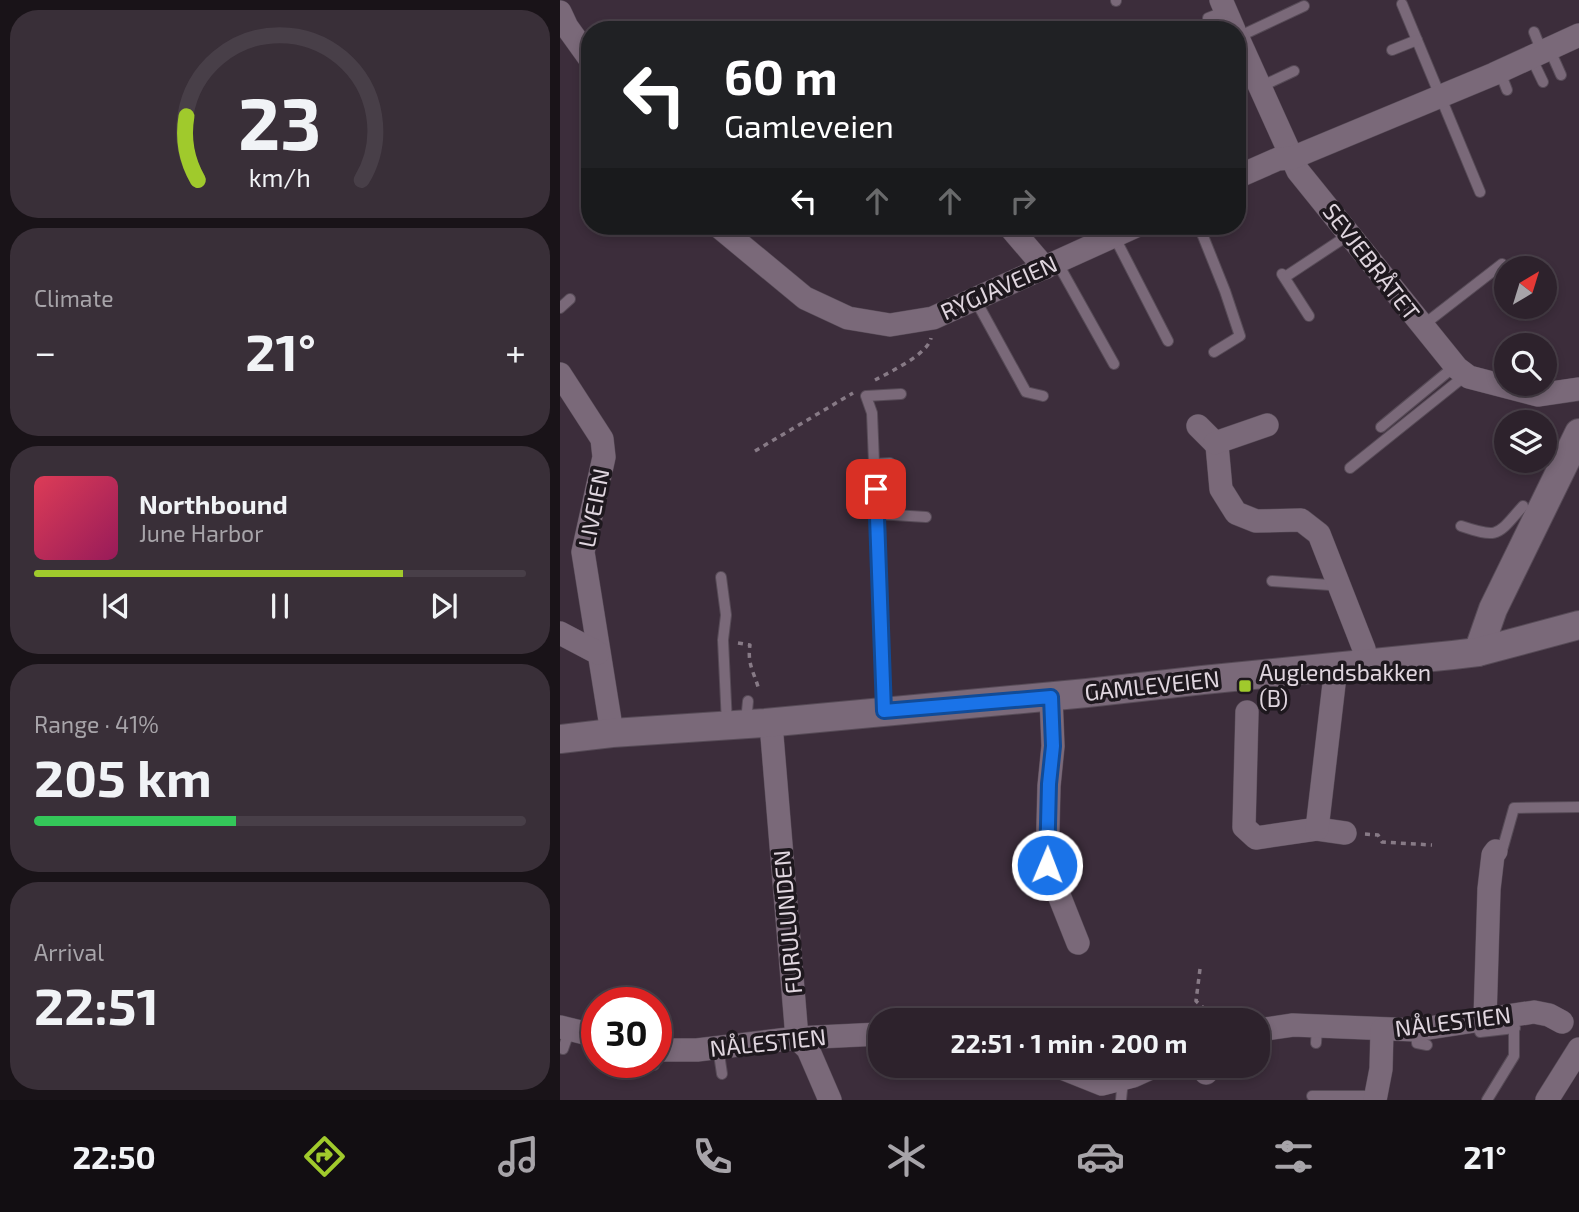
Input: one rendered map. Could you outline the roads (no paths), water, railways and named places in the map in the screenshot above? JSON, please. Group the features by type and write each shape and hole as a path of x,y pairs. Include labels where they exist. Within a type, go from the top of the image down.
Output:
{"street":[{"path":"560,12 581,46"},
{"path":"1246,173 1278,159 1292,158 1340,142 1360,125 1440,96 1504,81 1539,47 1579,35"},
{"name":"SEVJEBRÅTET","path":"1246,57 1298,171 1460,371"},
{"name":"RYGJAVEIEN","path":"729,235 805,298 848,318 890,325 933,318 1051,265 1113,245 1125,235"},
{"path":"1019,235 1051,265"},
{"path":"1460,371 1538,395 1579,389"},
{"name":"LIVEIEN","path":"560,374 602,439 604,457 583,552 612,733"},
{"path":"1215,443 1267,425"},
{"path":"1198,426 1215,443 1221,489 1236,513 1256,521 1301,520 1319,534 1364,649 1367,664"},
{"path":"1478,652 1493,610 1579,433"},
{"name":"GAMLEVEIEN","path":"560,739 740,717 884,711 1051,697 1478,652 1579,625"},
{"path":"560,633 598,653"},
{"path":"1317,829 1336,667"},
{"path":"1051,697 1053,746 1047,865 1079,943"},
{"name":"GAMLEVEIEN","path":"1247,712 1244,827 1256,838 1317,829 1345,833"},
{"name":"FURULUNDEN","path":"772,736 797,1038 808,1049 826,1099"},
{"path":"1483,1026 1489,889 1496,850"},
{"name":"NÅLESTIEN","path":"1270,1028 1293,1025 1317,1035 1382,1030 1421,1037 1514,1021 1534,1012 1549,1015 1562,1022"},
{"path":"563,1028 581,1032"},
{"path":"1376,1098 1381,1069 1382,1030"},
{"name":"NÅLESTIEN","path":"672,1054 797,1038 868,1035"},
{"path":"1547,1100 1579,1049"},
{"path":"1078,1078 1095,1088 1102,1084 1122,1089 1138,1078"}],"lane":[{"path":"1402,4 1480,192"},
{"path":"1246,33 1304,6"},
{"path":"1392,50 1417,40"},
{"path":"1539,47 1561,75"},
{"path":"1539,47 1543,82"},
{"path":"1260,87 1294,71"},
{"path":"1309,316 1282,275 1350,234"},
{"path":"1203,235 1240,336 1214,352"},
{"path":"1113,245 1168,341"},
{"path":"1051,265 1114,364"},
{"path":"1422,326 1494,270"},
{"path":"560,308 570,299"},
{"path":"975,299 1026,392 1043,396"},
{"path":"1381,427 1460,371"},
{"path":"1350,468 1460,371"},
{"path":"884,711 872,413 866,396 901,394"},
{"path":"874,464 890,463"},
{"path":"1461,526 1488,535 1501,530 1523,506"},
{"path":"877,514 926,517"},
{"path":"721,577 726,615 723,640 740,717"},
{"path":"1272,581 1330,585 1341,591"},
{"path":"1496,850 1503,847 1514,808 1579,807"},
{"path":"1487,1100 1514,1056 1514,1021"},
{"path":"718,1047 722,1074"},
{"path":"1312,1096 1376,1098"}],"place":[{"name":"Auglendsbakken (B)","path":"1245,686"}]}
